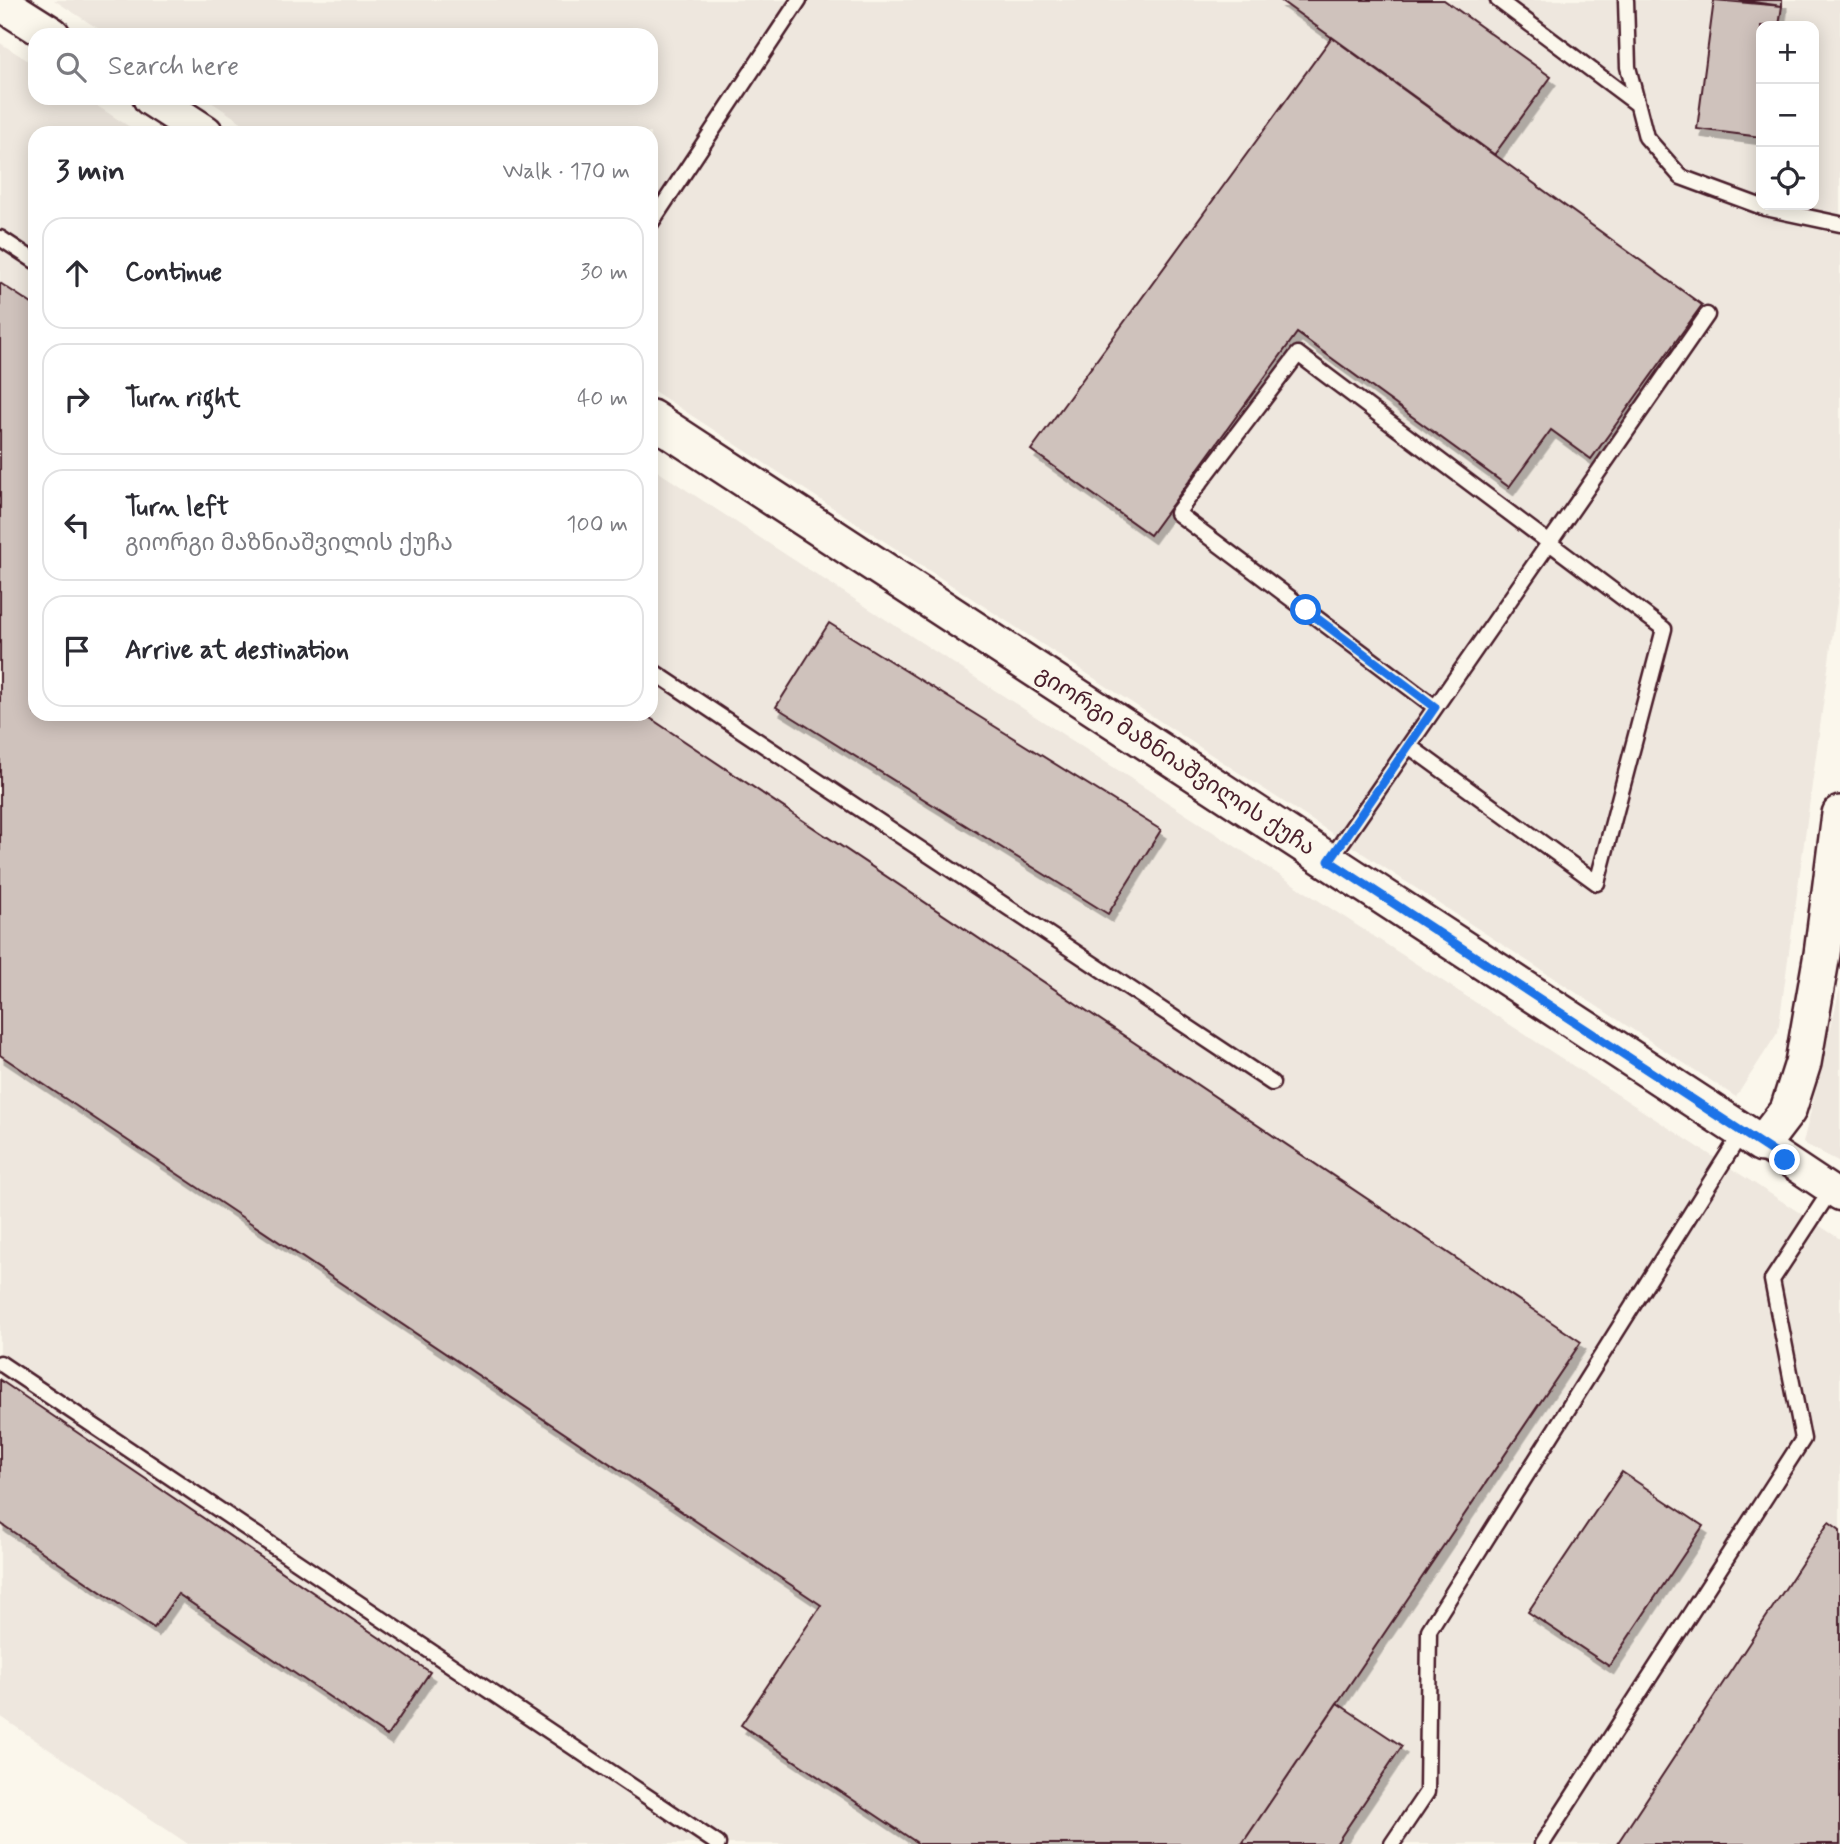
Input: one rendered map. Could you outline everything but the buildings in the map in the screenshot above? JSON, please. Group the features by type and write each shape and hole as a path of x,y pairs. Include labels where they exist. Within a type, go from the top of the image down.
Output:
{"street":[{"path":"0,2 41,28"},
{"path":"162,105 194,126"},
{"name":"გიორგი მაზნიაშვილის ქუჩა","path":"658,423 1835,1193"},
{"path":"1752,1138 1788,1110 1803,1063 1831,955 1840,814"}],"lane":[{"path":"658,212 799,0"},
{"path":"1498,0 1637,103"},
{"path":"1626,0 1628,67 1646,137 1681,177 1765,208 1840,224"},
{"path":"0,238 28,256"},
{"path":"1329,861 1707,315"},
{"path":"1409,746 1597,883 1664,629 1298,354 1177,513 1435,707"},
{"path":"658,675 1272,1083"},
{"path":"1392,1844 1427,1792 1429,1630 1752,1138"},
{"path":"1542,1844 1803,1439 1772,1280 1835,1193"},
{"path":"0,1363 718,1844"}],"shaded area":[{"path":"54,0 1840,0 1840,581 1778,1032 1736,1097 658,394 658,126 247,126 216,105 658,105 658,28 97,28"},
{"path":"0,43 28,61 28,105 96,105 128,126 28,126 28,721 658,721 658,472 1840,1239 1840,1844 188,1844 0,1716"},
{"path":"1840,989 1840,1162 1803,1143"}],"route":[{"path":"1306,610 1435,707 1329,861 1785,1160"}]}
